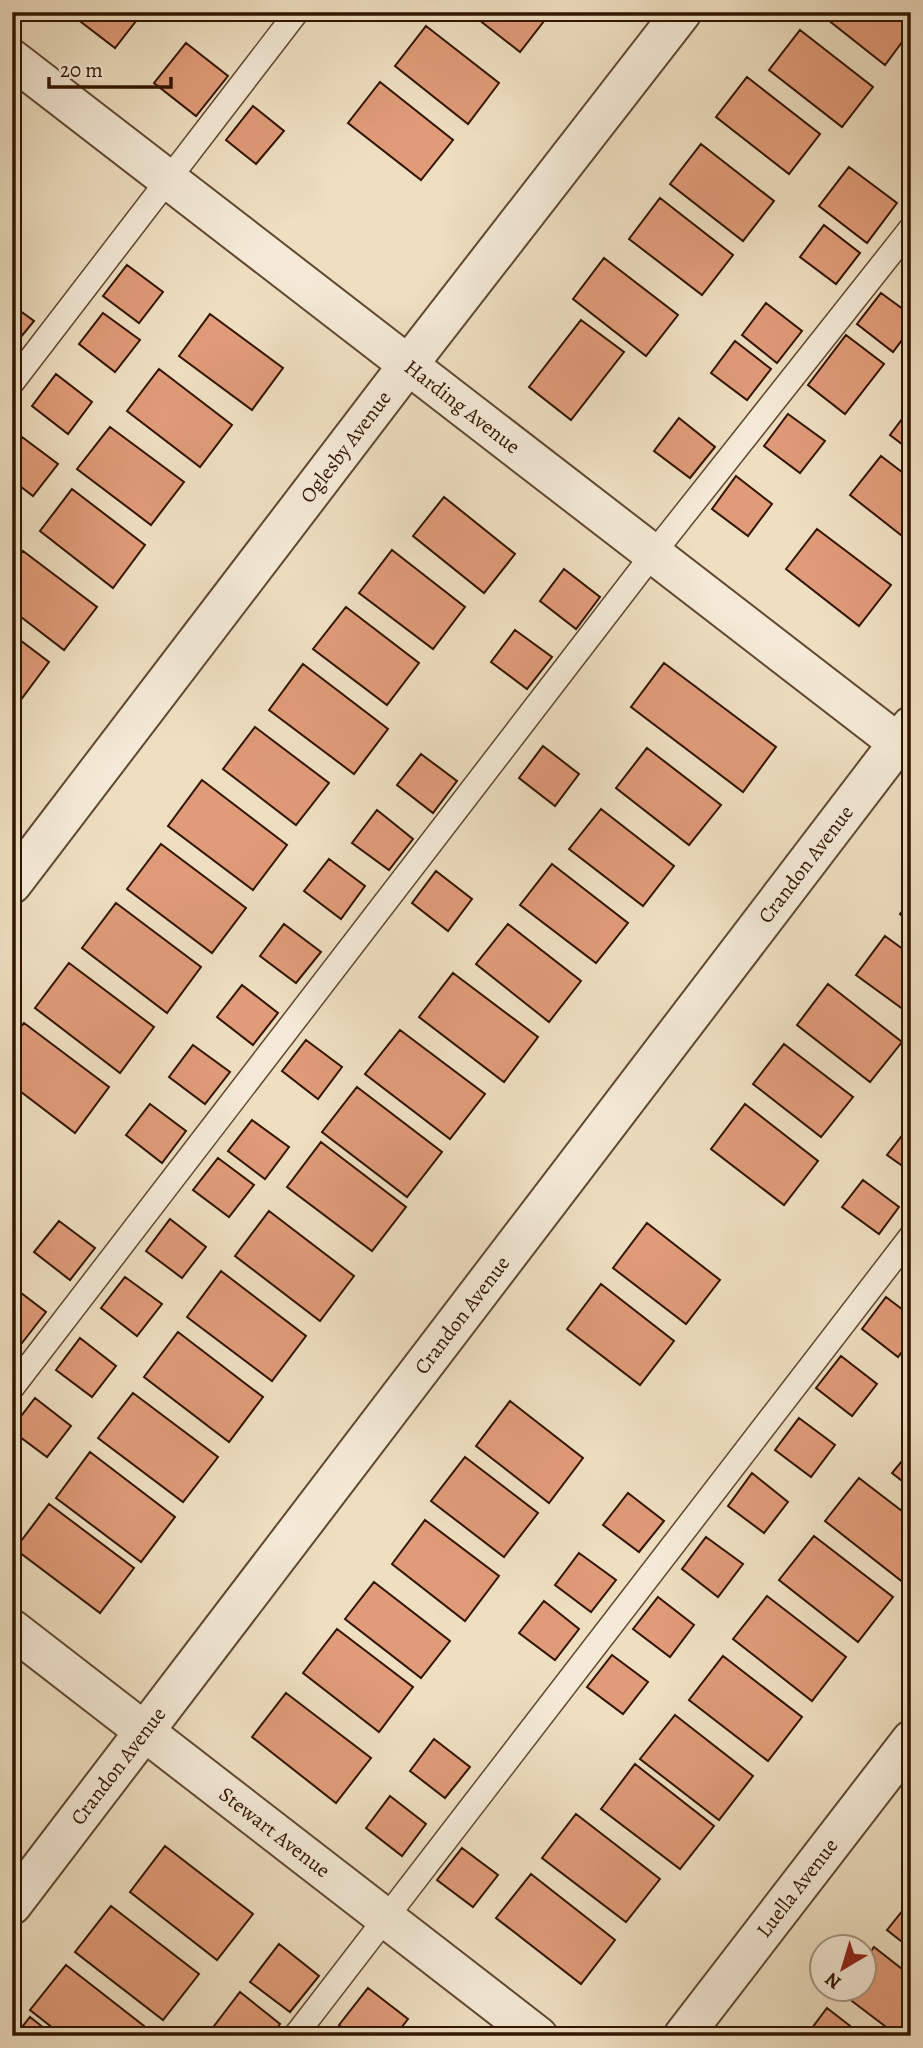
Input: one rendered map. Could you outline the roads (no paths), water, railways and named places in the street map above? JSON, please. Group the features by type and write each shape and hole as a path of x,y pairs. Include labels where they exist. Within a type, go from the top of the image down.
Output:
{"street":[{"name":"Oglesby Avenue","path":"12,884 408,365 682,12"},
{"name":"Harding Avenue","path":"12,59 653,554 906,741"},
{"name":"Crandon Avenue","path":"12,1905 906,741"},
{"name":"Stewart Avenue","path":"12,1629 538,2036"},
{"name":"Luella Avenue","path":"683,2036 911,1740"}],"lane":[{"path":"12,383 298,12"},
{"path":"12,1388 653,554 911,228"},
{"path":"295,2036 911,1236"}]}
